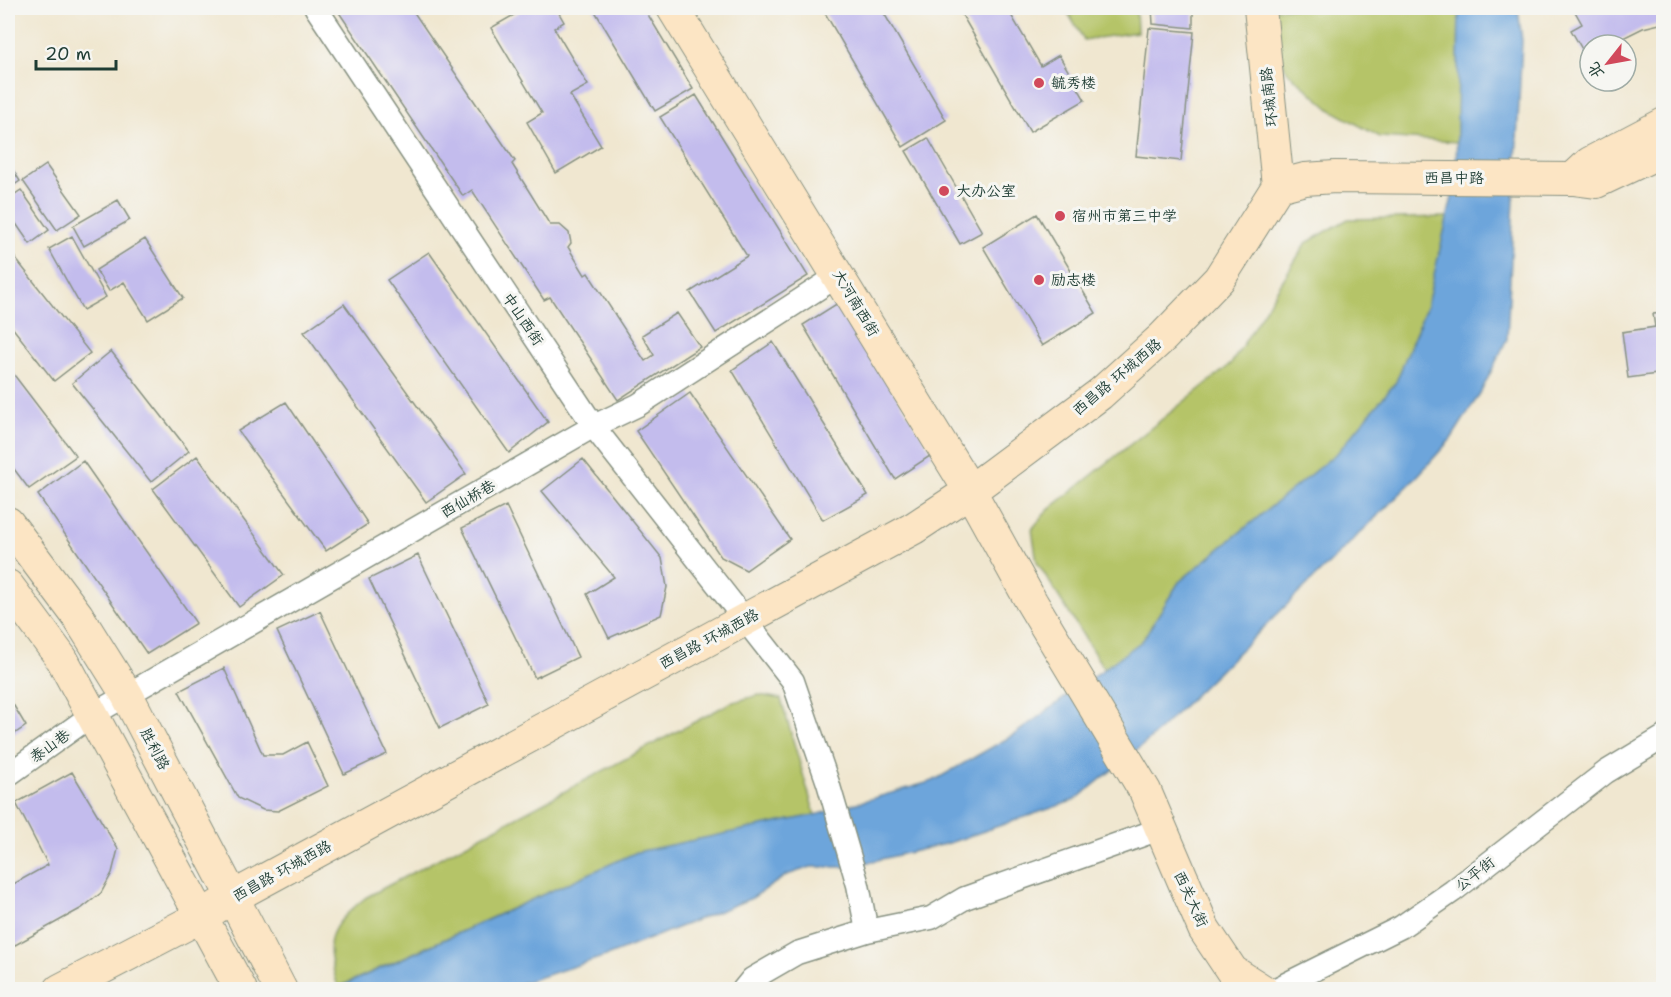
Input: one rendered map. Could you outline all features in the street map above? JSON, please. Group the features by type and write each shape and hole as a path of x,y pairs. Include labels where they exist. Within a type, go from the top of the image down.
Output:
{"main road":[{"name":"大河南西街","path":"673,8 970,491 1032,603 1145,791"},
{"name":"环城南路","path":"1260,8 1278,186"},
{"path":"1573,179 1590,163 1664,124"},
{"name":"西昌中路","path":"1278,186 1305,179 1335,177 1573,179 1596,182 1664,150"},
{"name":"西昌路 环城西路","path":"60,990 202,916 233,897 914,528 970,491 1100,394 1163,338 1219,279 1278,186"},
{"name":"胜利路","path":"8,523 77,615 127,695 275,978"},
{"path":"8,586 62,659 239,986"},
{"name":"西关大街","path":"1145,791 1204,928 1232,971 1262,990"}],"street":[{"name":"中山西街","path":"316,8 594,426 793,681 828,783 858,885 867,932"},
{"name":"西仙桥巷","path":"92,715 594,426 638,405 839,275"},
{"name":"泰山巷","path":"8,775 92,715"},
{"name":"公平街","path":"1274,990 1401,927 1453,891 1606,772 1664,737"},
{"path":"743,990 752,979 797,953 867,932 931,918 965,898 1160,829"}],"green space":[{"path":"1065,8 1136,8 1137,32 1084,40"},
{"path":"1272,8 1459,8 1457,142 1380,137 1331,110 1287,71 1275,46"},
{"path":"1448,217 1427,305 1396,382 1338,452 1179,582 1142,641 1104,669 1037,562 1032,529 1047,511 1231,364 1306,243 1348,219"},
{"path":"759,695 781,699 815,815 637,852 338,987 331,957 332,936 342,919 365,898 730,703"}],"water":[{"path":"1459,8 1518,8 1522,41 1507,339 1481,392 1451,439 1412,482 1149,740 1075,800 949,843 848,867 811,867 787,875 752,898 609,955 503,989 333,990 637,852 815,815 933,781 1015,734 1142,641 1179,582 1338,452 1396,382 1427,305 1456,180"}],"building":[{"path":"336,8 411,8 515,161 512,164 550,225 560,225 569,233 571,243 568,247 585,275 588,273 645,361 654,355 642,335 677,313 700,347 618,400 550,297 544,300 472,190 463,196"},
{"path":"526,8 556,8 564,22 554,28 588,85 570,95 601,146 556,173 527,122 542,113 491,28"},
{"path":"593,8 644,8 693,89 655,111"},
{"path":"822,8 881,8 946,120 903,147"},
{"name":"毓秀楼","path":"958,8 1007,8 1041,66 1059,55 1085,100 1030,132"},
{"path":"1152,8 1193,8 1193,28 1153,24"},
{"path":"1573,8 1664,8 1664,23 1633,33 1578,33 1578,42 1571,30 1582,24"},
{"path":"1149,28 1194,32 1181,161 1136,156"},
{"path":"696,95 808,276 716,333 690,292 747,256 660,117"},
{"path":"8,115 15,128 8,132"},
{"name":"大办公室","path":"928,138 982,232 960,244 906,151"},
{"path":"8,162 20,181 8,189"},
{"path":"46,165 81,214 57,230 23,181"},
{"path":"21,190 49,230 30,244 8,212 8,199"},
{"path":"118,200 130,220 84,246 73,226"},
{"name":"励志楼","path":"1037,214 1096,313 1042,346 983,247"},
{"path":"72,236 106,297 83,310 49,249"},
{"path":"145,239 183,298 148,320 124,282 109,291 96,270"},
{"path":"8,249 90,353 54,381 8,322"},
{"path":"429,252 548,422 509,453 387,280"},
{"path":"838,303 933,454 895,479 803,325"},
{"path":"344,304 466,474 426,502 304,332"},
{"path":"1664,313 1664,373 1628,378 1622,332 1655,327 1653,314"},
{"path":"773,342 868,495 823,520 732,370"},
{"path":"111,351 189,451 151,482 72,383"},
{"path":"8,367 76,456 29,489 8,461"},
{"path":"690,393 790,539 746,570 721,557 636,431"},
{"path":"286,402 368,524 326,551 238,431"},
{"path":"197,456 284,575 239,607 153,489"},
{"path":"583,459 662,558 667,587 661,615 609,638 587,594 614,577 542,491"},
{"path":"83,461 196,623 147,654 38,495"},
{"path":"506,506 578,657 535,678 462,528"},
{"path":"418,555 489,704 440,728 369,579"},
{"path":"320,611 387,754 344,774 277,631"},
{"path":"224,668 263,755 283,755 307,742 328,786 278,811 263,810 238,798 179,691"},
{"path":"8,696 26,726 8,738"},
{"path":"72,772 118,849 112,873 101,893 82,908 8,949 8,887 48,865 16,803"}],"place":[{"name":"毓秀楼","path":"1039,83"},
{"name":"大办公室","path":"944,191"},
{"name":"宿州市第三中学","path":"1060,216"},
{"name":"励志楼","path":"1039,280"}]}
